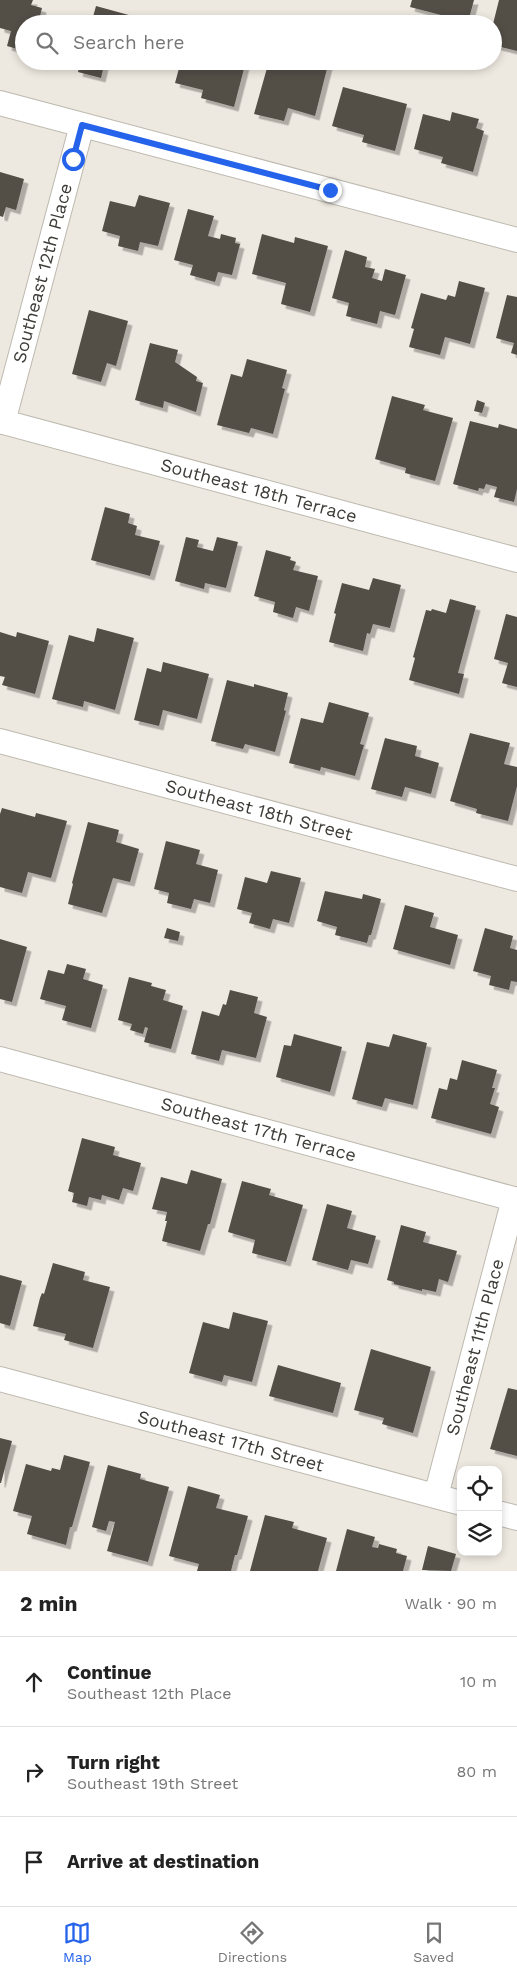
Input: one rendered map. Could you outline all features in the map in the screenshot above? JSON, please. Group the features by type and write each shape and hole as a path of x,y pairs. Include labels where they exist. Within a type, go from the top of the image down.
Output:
{"street":[{"path":"0,103 517,240"},
{"name":"Southeast 12th Place","path":"1,422 82,125"},
{"name":"Southeast 18th Terrace","path":"1,422 517,560"},
{"name":"Southeast 18th Street","path":"0,742 517,879"},
{"name":"Southeast 17th Terrace","path":"0,1058 516,1200"},
{"name":"Southeast 11th Place","path":"436,1496 516,1200"},
{"name":"Southeast 17th Street","path":"0,1380 457,1502"},
{"path":"502,1514 517,1518"}],"pier":[{"path":"0,1561 24,1565 29,1571 13,1571 3,1567 3,1571 0,1571"}],"building":[{"path":"0,0 33,0 31,5 42,8 40,15 15,15 15,48 7,46 11,31 0,28"},
{"path":"412,0 474,0 470,15 441,15 410,7"},
{"path":"499,0 517,0 517,51 502,47 502,15 495,15"},
{"path":"96,6 129,15 94,15"},
{"path":"79,70 103,70 101,78 78,72"},
{"path":"179,70 244,70 234,107 201,98 203,90 175,83"},
{"path":"266,70 327,70 315,116 288,108 284,121 254,114"},
{"path":"343,87 407,104 395,151 362,142 364,135 332,126"},
{"path":"452,112 479,119 476,128 484,131 473,172 441,163 443,157 414,149 423,114 450,121"},
{"path":"0,172 24,179 16,210 6,207 3,217 0,216"},
{"path":"139,195 170,203 158,246 140,242 138,251 118,246 120,236 102,231 110,201 135,207"},
{"path":"188,209 214,216 208,236 220,239 221,234 236,238 235,243 240,244 232,275 218,272 215,282 190,275 193,265 174,260"},
{"path":"262,234 294,243 295,237 328,246 310,312 281,304 286,283 252,274"},
{"path":"345,250 367,257 365,267 375,269 372,278 382,281 385,269 406,275 395,315 380,311 377,324 346,316 349,303 332,298"},
{"path":"459,281 485,288 470,344 445,337 440,355 409,347 414,329 411,328 421,293 446,300 448,295 455,297"},
{"path":"507,295 517,297 517,355 511,353 514,343 496,338"},
{"path":"89,310 128,321 116,366 107,363 101,382 72,374"},
{"path":"150,343 178,350 175,362 197,377 196,381 203,383 196,412 164,401 163,408 135,400"},
{"path":"247,359 287,370 282,388 285,389 273,434 251,428 249,433 217,425 231,374 242,377"},
{"path":"392,396 425,405 423,410 453,418 435,481 405,473 406,468 375,459"},
{"path":"477,400 485,403 482,413 474,411"},
{"path":"470,421 498,428 499,424 517,429 517,489 514,502 494,497 497,487 486,484 484,489 479,488 478,491 453,484"},
{"path":"105,507 130,514 128,523 137,526 135,535 160,541 150,576 91,560"},
{"path":"186,537 199,540 197,547 213,551 217,537 238,542 226,588 205,583 204,589 175,581"},
{"path":"266,550 291,557 290,560 296,562 293,570 318,576 309,611 296,607 293,618 273,612 275,602 254,596"},
{"path":"373,578 401,585 390,628 373,624 370,634 367,633 363,651 329,642 342,583 369,590"},
{"path":"450,599 476,606 458,673 464,674 459,694 409,680 415,658 413,657 426,610 431,611 432,609 446,613"},
{"path":"506,614 517,617 517,687 502,683 508,663 494,659"},
{"path":"97,628 134,638 115,710 84,701 83,707 52,699 69,635 94,642"},
{"path":"0,632 16,637 17,632 49,641 35,694 2,685 5,677 0,676"},
{"path":"163,662 209,674 197,719 163,710 159,726 134,720 147,668 161,672"},
{"path":"227,680 254,687 254,684 288,693 284,710 286,711 275,752 245,744 243,749 211,741"},
{"path":"329,702 369,713 360,744 364,745 355,776 321,767 320,771 289,763 301,718 323,723"},
{"path":"470,733 510,743 504,764 517,767 517,786 508,821 476,813 477,809 450,801"},
{"path":"385,738 417,746 415,756 439,763 431,794 405,787 402,797 371,789"},
{"path":"2,808 35,817 36,813 67,821 51,878 28,872 22,893 0,887 0,814"},
{"path":"88,822 119,830 116,842 139,849 130,882 113,878 102,913 68,904"},
{"path":"166,841 200,850 196,864 218,870 210,903 194,899 191,909 167,903 169,893 154,889"},
{"path":"271,871 301,878 289,923 273,919 270,929 249,923 252,913 237,909 245,877 267,883"},
{"path":"325,891 362,899 363,894 381,899 367,943 335,935 337,927 317,921"},
{"path":"405,905 434,913 430,927 458,935 450,965 393,949"},
{"path":"167,928 180,932 178,941 164,938"},
{"path":"485,928 513,936 510,948 517,950 517,982 511,981 509,990 489,985 491,976 473,971"},
{"path":"0,939 27,947 12,1002 0,999"},
{"path":"67,964 86,969 83,979 103,985 91,1028 62,1020 66,1006 40,999 48,970 64,974"},
{"path":"129,977 152,983 151,986 166,990 163,1000 183,1006 171,1049 144,1042 148,1028 145,1027 143,1034 130,1030 132,1024 118,1020"},
{"path":"230,990 258,997 254,1013 267,1017 256,1058 222,1050 219,1061 191,1054 202,1011 219,1016 223,1004 226,1005"},
{"path":"294,1034 342,1047 330,1092 276,1077 284,1045 291,1046"},
{"path":"393,1034 427,1043 413,1105 385,1098 382,1107 352,1099 367,1042 389,1047"},
{"path":"462,1060 497,1070 492,1088 495,1088 490,1104 499,1107 491,1134 431,1118 439,1088 447,1090 450,1078 457,1080"},
{"path":"82,1138 115,1147 113,1155 141,1163 133,1191 123,1188 119,1200 102,1195 101,1200 89,1197 87,1206 72,1202 74,1193 68,1191"},
{"path":"191,1170 222,1179 210,1224 208,1224 200,1251 162,1241 167,1221 165,1221 167,1212 152,1209 161,1177 187,1184"},
{"path":"242,1181 271,1189 269,1195 303,1205 286,1262 252,1253 255,1240 228,1232"},
{"path":"327,1204 352,1211 347,1228 376,1236 368,1264 351,1260 348,1270 312,1260"},
{"path":"401,1225 426,1232 423,1242 457,1251 448,1282 439,1279 436,1292 422,1289 422,1291 394,1284 394,1282 387,1280"},
{"path":"53,1263 85,1272 83,1280 110,1287 93,1348 64,1340 66,1334 33,1326 40,1298 42,1293 44,1294"},
{"path":"0,1275 22,1281 10,1326 0,1323"},
{"path":"233,1312 268,1321 252,1382 224,1375 222,1382 189,1373 203,1322 229,1329"},
{"path":"371,1349 431,1367 413,1433 382,1424 384,1418 354,1410"},
{"path":"278,1365 341,1383 333,1413 269,1396"},
{"path":"508,1388 517,1390 517,1456 490,1449"},
{"path":"0,1438 12,1441 1,1483 0,1483"},
{"path":"64,1455 90,1462 66,1545 27,1534 32,1516 13,1511 26,1464 51,1471 52,1468 60,1470"},
{"path":"108,1465 141,1474 140,1479 169,1487 148,1562 107,1551 115,1522 109,1521 106,1531 92,1527"},
{"path":"188,1486 220,1495 216,1508 248,1516 231,1571 197,1571 199,1564 169,1556"},
{"path":"265,1515 294,1522 292,1528 327,1538 318,1571 250,1571"},
{"path":"347,1529 375,1537 372,1547 378,1548 379,1544 397,1549 396,1553 407,1556 403,1571 336,1571"},
{"path":"428,1546 456,1554 451,1571 422,1570"}],"route":[{"path":"73,159 82,125 330,190"}]}
